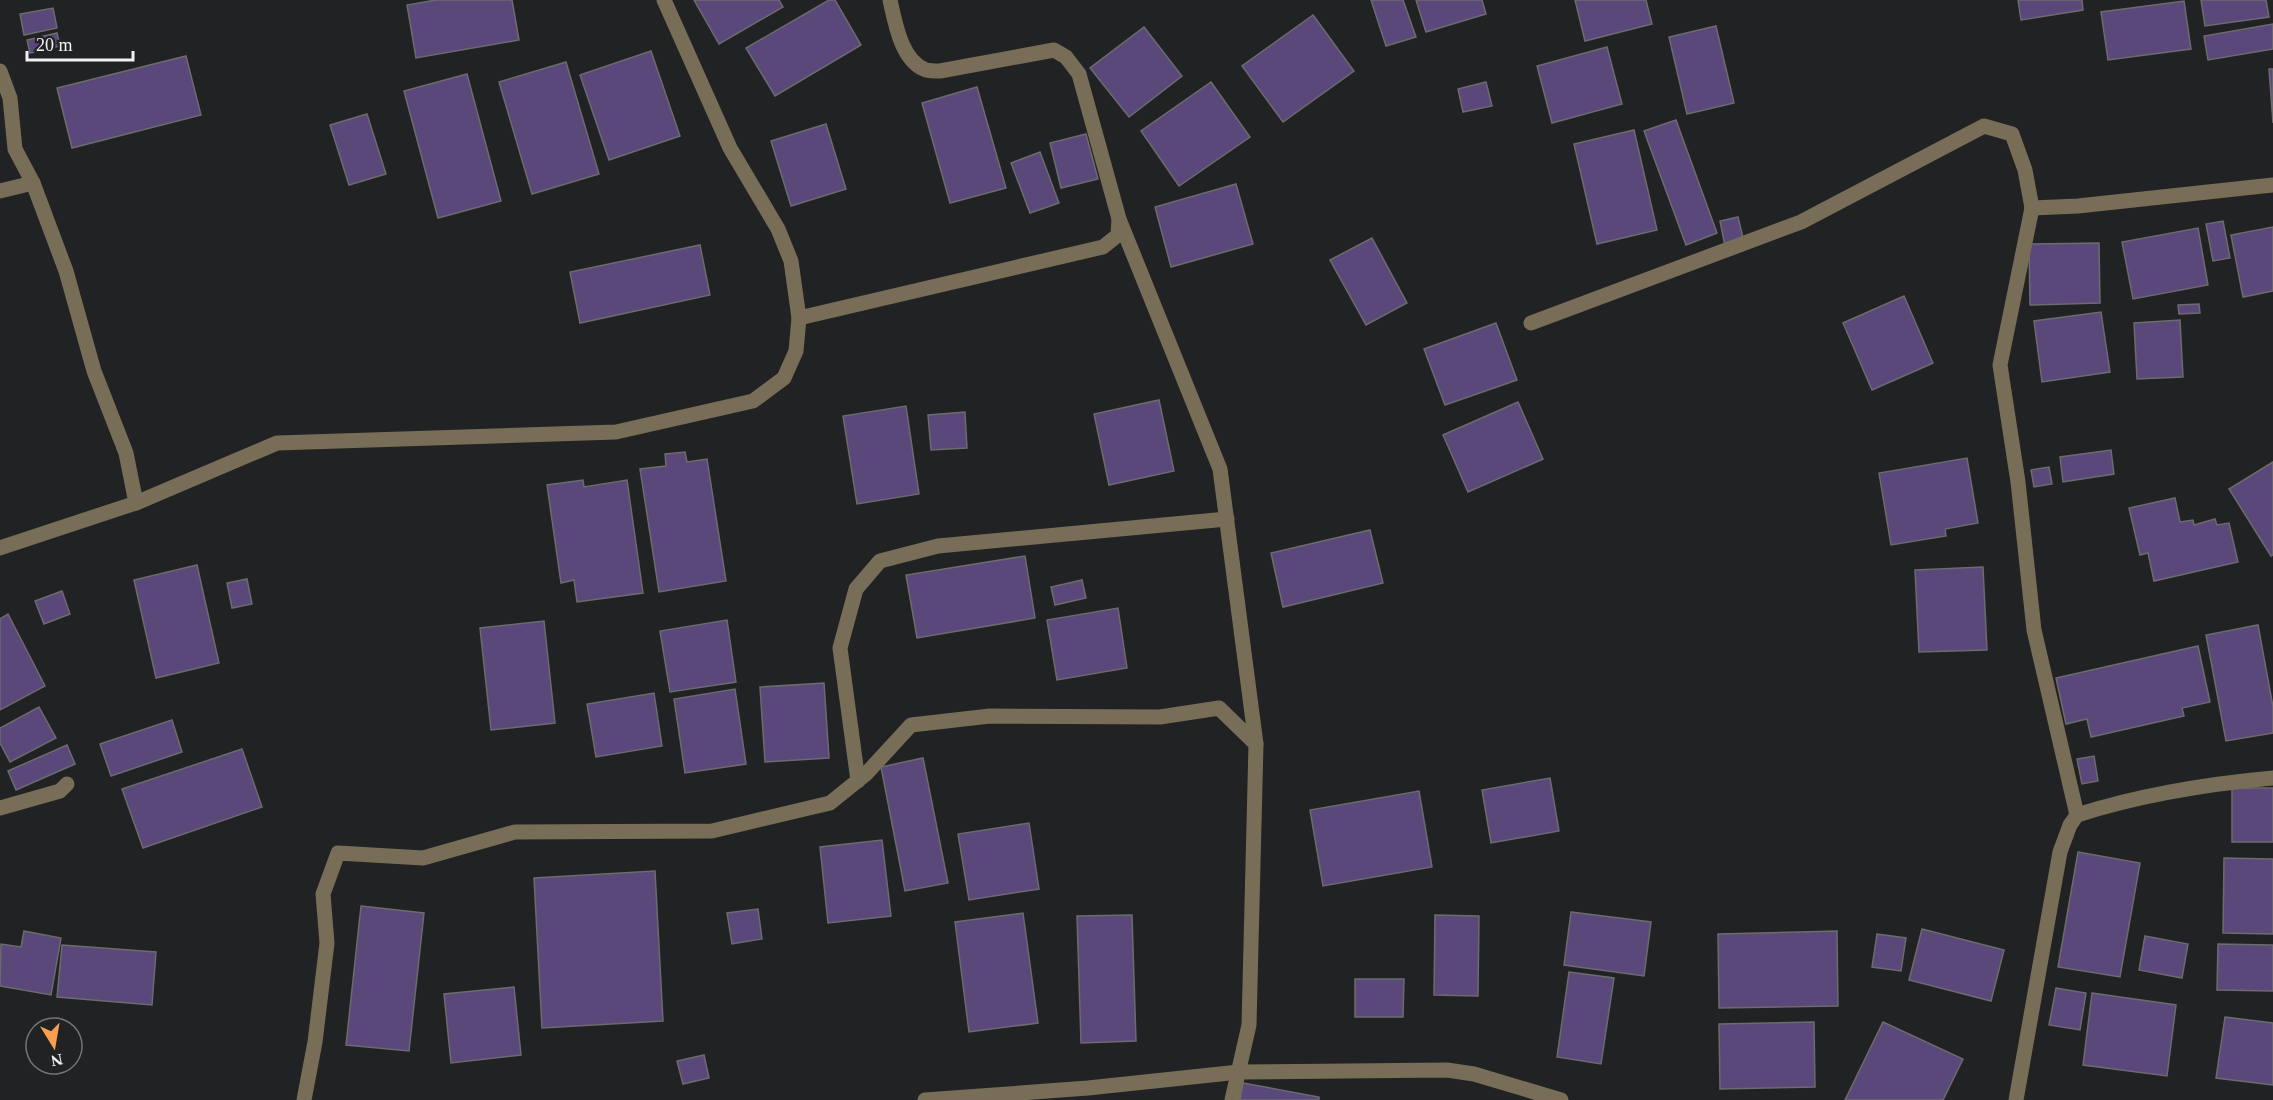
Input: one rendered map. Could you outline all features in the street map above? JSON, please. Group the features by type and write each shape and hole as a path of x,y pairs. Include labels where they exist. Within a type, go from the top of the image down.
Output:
{"street":[{"path":"0,548 136,503 277,443 616,432 753,401 784,378 796,351 799,318 791,261 778,230 730,148 664,0"},
{"path":"890,0 895,24 909,57 925,69 940,71 1054,50 1066,57 1079,74 1119,219 1220,469 1256,744 1250,1025 1232,1100"},
{"path":"0,70 10,98 15,149 33,183 66,271 94,371 126,453 136,503"},
{"path":"1531,323 1801,222 1984,126 2012,134 2025,170 2032,208 2000,365 2018,483 2034,630 2077,814"},
{"path":"0,190 33,183"},
{"path":"2032,208 2078,206 2273,185"},
{"path":"799,318 1103,247 1118,235 1119,219"},
{"path":"858,781 840,648 856,589 880,561 938,546 1227,519"},
{"path":"304,1100 315,1042 327,943 323,894 338,853 423,858 515,832 711,831 830,803 858,781 911,725 990,716 1160,717 1219,708 1256,744"},
{"path":"2016,1100 2060,852 2070,825 2077,814 2115,803 2236,782 2273,778"},
{"path":"0,808 60,791 67,784"},
{"path":"925,1100 1088,1088 1239,1072 1447,1070 1474,1074 1561,1100"}],"building":[{"path":"436,0 512,0 519,40 416,58 407,5"},
{"path":"694,0 779,0 783,7 719,44"},
{"path":"829,0 835,0 861,45 775,96 746,48"},
{"path":"1371,0 1403,0 1416,37 1386,46"},
{"path":"1416,0 1482,0 1486,14 1426,32"},
{"path":"1575,0 1646,0 1652,24 1585,41"},
{"path":"2018,0 2082,0 2083,10 2021,20"},
{"path":"2201,0 2266,0 2269,17 2205,26"},
{"path":"2184,1 2191,49 2108,60 2101,12"},
{"path":"53,8 57,28 24,35 20,14"},
{"path":"1313,15 1354,71 1283,122 1242,66"},
{"path":"2273,24 2273,49 2208,60 2204,36"},
{"path":"1716,26 1734,103 1687,114 1669,37"},
{"path":"1144,27 1182,76 1129,117 1090,68"},
{"path":"57,33 60,46 30,53 27,40"},
{"path":"1607,47 1622,104 1552,123 1537,66"},
{"path":"651,51 680,136 609,160 580,75"},
{"path":"186,56 201,115 72,148 57,88"},
{"path":"566,62 599,174 532,194 499,82"},
{"path":"2269,69 2273,69 2273,123"},
{"path":"467,74 501,201 438,218 404,91"},
{"path":"1211,82 1250,137 1179,186 1141,131"},
{"path":"1486,82 1492,106 1463,112 1458,89"},
{"path":"977,87 1006,188 950,203 922,103"},
{"path":"367,114 386,174 349,185 330,125"},
{"path":"1676,120 1717,233 1686,245 1644,131"},
{"path":"826,124 846,189 791,206 771,141"},
{"path":"1634,130 1657,230 1597,244 1574,144"},
{"path":"1086,134 1098,179 1061,188 1050,143"},
{"path":"1040,152 1059,203 1030,213 1011,163"},
{"path":"1236,184 1253,244 1171,267 1155,207"},
{"path":"1738,217 1744,242 1725,246 1720,221"},
{"path":"2223,221 2230,258 2213,261 2206,224"},
{"path":"2273,227 2273,291 2243,297 2231,235"},
{"path":"2198,228 2208,285 2133,299 2122,242"},
{"path":"1372,238 1407,303 1366,325 1330,260"},
{"path":"2099,243 2100,303 2030,305 2029,244"},
{"path":"700,245 710,295 580,323 570,272"},
{"path":"1904,296 1933,363 1872,390 1843,323"},
{"path":"2199,304 2200,313 2179,314 2178,305"},
{"path":"2101,312 2110,372 2042,382 2034,321"},
{"path":"2180,320 2183,377 2137,379 2134,323"},
{"path":"1496,323 1517,380 1445,405 1424,349"},
{"path":"1159,400 1174,471 1109,485 1094,414"},
{"path":"1518,402 1543,459 1468,492 1443,435"},
{"path":"906,406 919,494 857,504 843,416"},
{"path":"965,412 967,448 931,450 928,415"},
{"path":"2111,450 2114,474 2063,482 2060,457"},
{"path":"685,452 687,462 707,459 726,581 659,592 640,469 666,466 665,454"},
{"path":"1967,458 1978,523 1945,529 1946,536 1891,545 1879,473"},
{"path":"2273,462 2273,555 2271,556 2229,489"},
{"path":"2049,467 2052,484 2034,487 2031,470"},
{"path":"583,480 584,487 627,480 643,593 577,602 574,580 561,583 547,485"},
{"path":"2175,498 2180,522 2193,520 2194,525 2215,519 2217,525 2229,523 2238,562 2154,581 2148,553 2140,555 2129,508"},
{"path":"1370,530 1383,583 1283,607 1271,553"},
{"path":"1025,556 1035,618 917,638 906,575"},
{"path":"197,565 219,663 156,678 134,580"},
{"path":"1983,567 1987,650 1919,652 1915,570"},
{"path":"247,579 252,604 232,608 227,583"},
{"path":"1082,580 1086,598 1055,605 1051,587"},
{"path":"62,591 70,614 44,624 35,601"},
{"path":"1118,608 1127,668 1057,680 1047,620"},
{"path":"8,614 45,686 0,710 0,619"},
{"path":"727,620 736,682 670,692 660,631"},
{"path":"544,621 555,723 491,730 480,628"},
{"path":"2258,625 2273,707 2273,733 2226,741 2206,635"},
{"path":"2198,646 2210,702 2182,708 2184,716 2091,737 2087,719 2066,724 2056,678"},
{"path":"824,683 829,758 765,762 760,687"},
{"path":"735,689 746,764 685,773 674,699"},
{"path":"654,693 662,746 596,757 587,704"},
{"path":"39,707 56,738 10,762 0,743 0,728"},
{"path":"172,720 182,752 111,776 100,744"},
{"path":"67,745 75,764 16,790 8,771"},
{"path":"242,749 262,807 143,848 122,789"},
{"path":"2094,756 2098,781 2082,784 2077,759"},
{"path":"923,758 948,883 905,891 881,767"},
{"path":"1550,778 1559,831 1491,843 1482,790"},
{"path":"2232,788 2273,788 2273,842 2232,842"},
{"path":"1419,791 1432,867 1323,886 1310,810"},
{"path":"1029,823 1039,889 969,900 958,834"},
{"path":"882,840 891,916 828,923 820,847"},
{"path":"2078,852 2140,863 2120,977 2058,967"},
{"path":"2224,858 2273,859 2273,934 2223,933"},
{"path":"655,871 663,1021 542,1028 534,878"},
{"path":"361,906 424,913 409,1051 346,1045"},
{"path":"758,909 762,939 732,944 727,913"},
{"path":"1571,912 1651,922 1644,976 1564,965"},
{"path":"1023,913 1038,1023 969,1032 955,922"},
{"path":"1132,915 1136,1041 1081,1043 1077,916"},
{"path":"1435,915 1479,916 1478,996 1434,995"},
{"path":"1922,929 2004,950 1991,1001 1909,980"},
{"path":"24,931 61,938 51,995 0,986 1,944 21,947"},
{"path":"1837,931 1838,1006 1719,1008 1718,934"},
{"path":"1877,934 1906,938 1901,971 1872,967"},
{"path":"2145,936 2188,944 2182,978 2139,970"},
{"path":"2218,944 2273,945 2273,991 2217,990"},
{"path":"62,945 156,952 152,1005 57,997"},
{"path":"1569,972 1614,978 1601,1064 1557,1057"},
{"path":"1355,979 1404,979 1403,1017 1355,1017"},
{"path":"514,987 521,1055 451,1063 444,994"},
{"path":"2056,988 2086,993 2080,1030 2049,1025"},
{"path":"2092,993 2176,1005 2167,1076 2083,1065"},
{"path":"2225,1017 2273,1023 2273,1085 2216,1078"},
{"path":"1814,1022 1815,1087 1720,1089 1719,1024"},
{"path":"1883,1022 1963,1059 1943,1100 1845,1100"},
{"path":"704,1055 709,1078 683,1084 677,1061"},
{"path":"1243,1083 1319,1097 1319,1100 1240,1100"}]}
